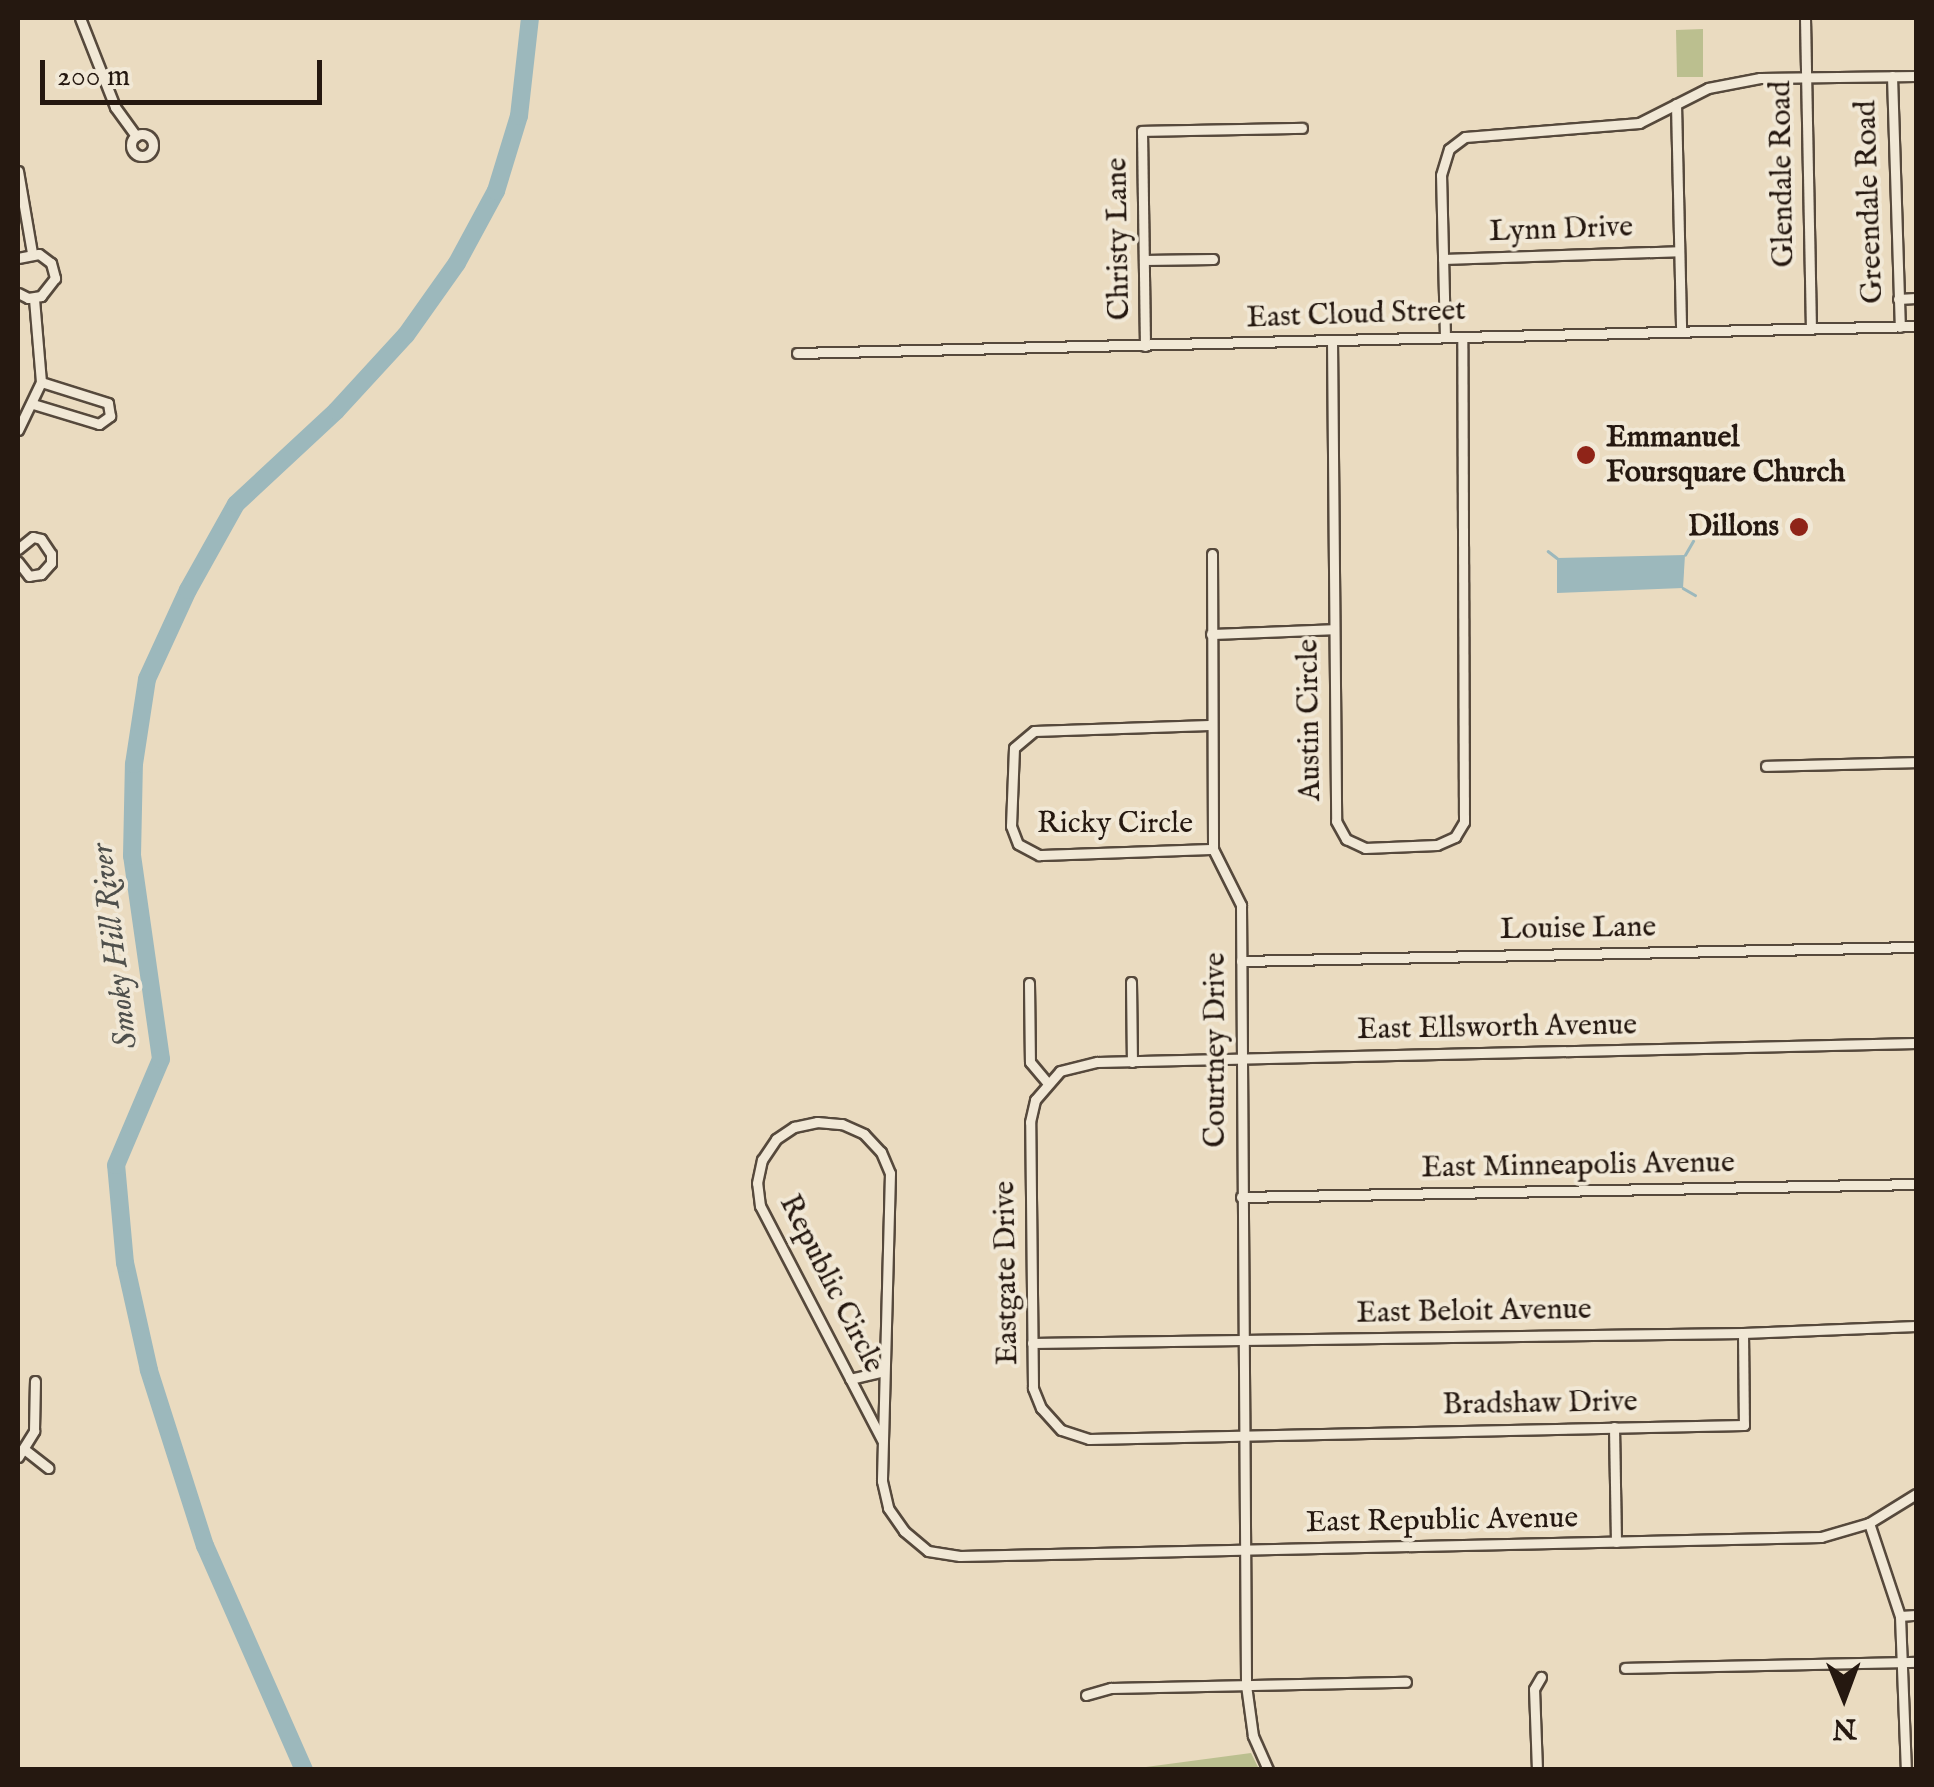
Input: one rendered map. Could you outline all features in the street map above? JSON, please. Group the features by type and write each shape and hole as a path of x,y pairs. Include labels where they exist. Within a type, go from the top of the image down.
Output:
{"street":[{"path":"80,18 115,107 136,136"},
{"name":"Glendale Road","path":"1805,18 1811,329"},
{"name":"Greendale Road","path":"1892,76 1900,326"},
{"path":"1444,337 1441,175 1444,158 1456,142 1478,132 1603,129 1639,123 1708,88 1760,78 1916,76"},
{"path":"1676,104 1682,331"},
{"name":"Christy Lane","path":"1145,346 1142,131 1302,128"},
{"path":"18,171 32,253"},
{"name":"Lynn Drive","path":"1444,259 1680,251"},
{"path":"18,258 32,253 52,263 55,278 48,292 34,298 18,292"},
{"path":"1144,260 1213,259"},
{"path":"18,430 41,382 34,298"},
{"path":"1898,298 1916,298"},
{"name":"East Cloud Street","path":"798,353 1916,326"},
{"name":"Austin Circle","path":"1332,340 1338,830 1354,846 1365,848 1448,842 1461,830 1462,337"},
{"path":"33,404 99,424 110,416 108,404 41,382"},
{"path":"18,562 30,576 41,574 51,563 51,554 40,539 19,542"},
{"name":"Courtney Drive","path":"1212,554 1210,725 1214,849 1240,905 1246,1685 1253,1736 1268,1770"},
{"path":"1211,634 1334,629"},
{"name":"Ricky Circle","path":"1210,725 1034,731 1014,748 1011,826 1018,844 1039,855 1214,849"},
{"path":"1766,766 1916,762"},
{"name":"Louise Lane","path":"1241,961 1916,946"},
{"path":"1131,982 1132,1062"},
{"path":"1029,983 1030,1062 1047,1082"},
{"name":"East Ellsworth Avenue","path":"1047,1082 1078,1064 1916,1043"},
{"name":"Eastgate Drive","path":"1047,1082 1035,1100 1030,1122 1033,1388 1041,1408 1061,1430 1089,1439 1244,1435"},
{"name":"Republic Circle","path":"882,1440 760,1206 757,1183 762,1160 776,1140 794,1127 817,1122 842,1124 864,1134 881,1152 890,1173 882,1440 888,1508 904,1531 928,1550 960,1556"},
{"name":"East Minneapolis Avenue","path":"1241,1198 1916,1184"},
{"name":"East Beloit Avenue","path":"1032,1343 1743,1334 1916,1326"},
{"name":"Bradshaw Drive","path":"1244,1435 1744,1425 1743,1334"},
{"path":"850,1379 884,1371"},
{"path":"35,1381 34,1431 21,1453 48,1468"},
{"path":"1614,1427 1616,1542"},
{"name":"East Republic Avenue","path":"960,1556 1820,1537 1868,1523 1916,1494"},
{"path":"1868,1523 1900,1616 1906,1770"},
{"path":"1900,1616 1916,1616"},
{"path":"1625,1668 1916,1662"},
{"path":"1538,1770 1534,1689 1541,1677"},
{"path":"1086,1696 1111,1688 1406,1682"}],"green space":[{"path":"1703,29 1703,77 1677,77 1676,30"},
{"path":"1251,1753 1259,1769 1131,1769"}],"water":[{"path":"1685,555 1683,588 1557,593 1557,558"}],"waterway":[{"name":"Smoky Hill River","path":"304,1770 205,1546 149,1370 125,1263 116,1165 161,1059 132,856 134,764 147,679 188,590 236,504 336,411 406,335 457,263 496,191 519,116 530,18"},
{"path":"1685,555 1693,541"},
{"path":"1548,551 1557,558"},
{"path":"1683,588 1695,595"}],"place":[{"name":"Emmanuel Foursquare Church","path":"1586,455"},
{"name":"Dillons","path":"1799,527"}]}
